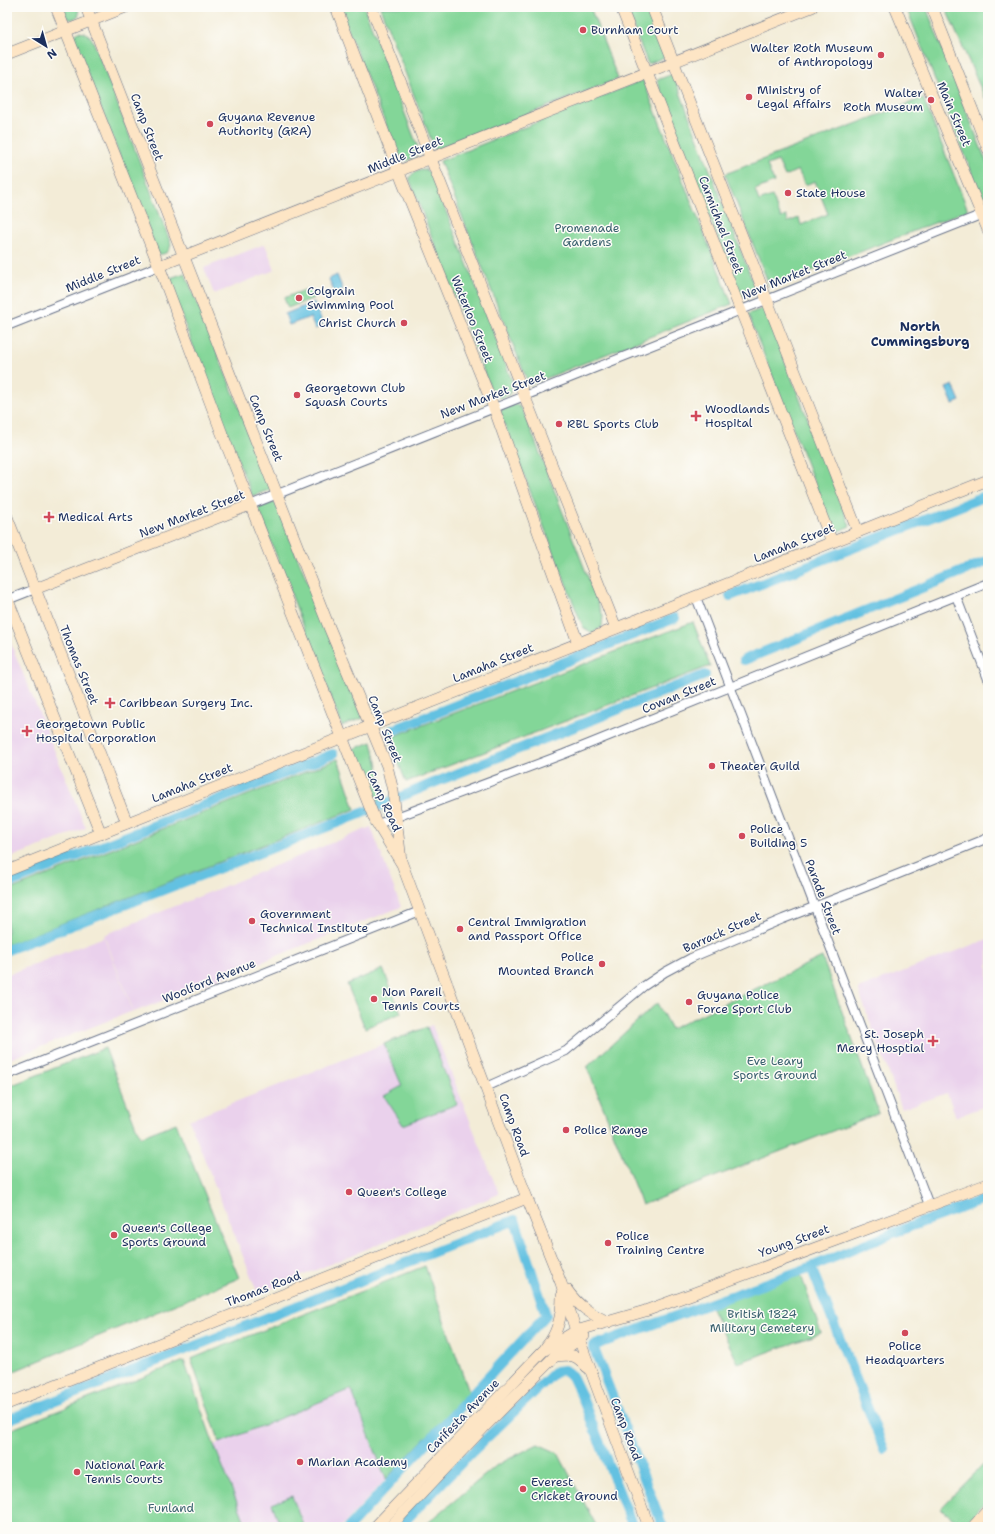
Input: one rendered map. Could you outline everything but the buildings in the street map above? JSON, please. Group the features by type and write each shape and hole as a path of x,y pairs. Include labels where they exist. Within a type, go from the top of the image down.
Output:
{"street":[{"path":"56,7 159,266 220,431 343,741"},
{"name":"Camp Street","path":"86,7 329,627 387,766 393,791 402,864"},
{"path":"7,54 126,7"},
{"name":"Waterloo Street","path":"336,7 399,171 494,408 578,643"},
{"name":"Waterloo Street","path":"371,7 616,628"},
{"name":"Carmichael Street","path":"621,7 832,542"},
{"name":"Carmichael Street","path":"652,7 858,532"},
{"name":"Middle Street","path":"7,326 812,7"},
{"name":"Main Street","path":"895,7 985,213 988,230"},
{"name":"Main Street","path":"932,7 988,149"},
{"name":"New Market Street","path":"7,600 250,506 985,213"},
{"name":"Lamaha Street","path":"7,871 343,741 374,733 578,643 988,480"},
{"name":"Thomas Street","path":"7,517 128,823"},
{"name":"Cowan Street","path":"376,822 396,813 564,754 988,583"},
{"path":"956,596 988,679"},
{"name":"Parade Street","path":"696,597 929,1205"},
{"path":"7,600 101,834"},
{"name":"Camp Road","path":"343,741 350,755 376,822 402,864 527,1198 562,1284 577,1335 649,1527"},
{"name":"Barrack Street","path":"486,1087 566,1051 644,986 665,972 691,958 814,906 988,838"},
{"name":"Woolford Avenue","path":"7,1075 420,911"},
{"name":"Young Street","path":"577,1335 608,1322 689,1296 988,1184"},
{"name":"Thomas Road","path":"7,1404 527,1198"},
{"path":"562,1284 573,1299 586,1311 608,1322"},
{"path":"543,1351 554,1338 558,1326 562,1306 562,1284"},
{"name":"Carifesta Avenue","path":"375,1527 543,1351 577,1335"},
{"name":"Carifesta Avenue","path":"390,1527 487,1424 577,1335"},
{"path":"555,1356 572,1355 581,1361 591,1372"},
{"path":"973,1527 988,1510"}],"shaded area":[{"path":"265,244 275,270 214,294 204,268"},
{"name":"Georgetown Public Hospital Corporation","path":"7,634 86,828 7,859"},
{"name":"Government Technical Institute","path":"371,827 401,907 134,1012 104,935"},
{"path":"104,937 133,1011 7,1060 7,975"},
{"name":"St. Joseph Mercy Hosptial","path":"988,939 988,1105 956,1117 947,1093 902,1109 858,989"},
{"path":"432,1025 499,1194 258,1294 189,1120"},
{"name":"Marian Academy","path":"351,1389 386,1479 341,1527 247,1527 214,1445"}],"green space":[{"path":"60,7 78,7 79,15 74,19 68,19"},
{"path":"339,7 364,7 417,145 416,156 407,161 399,157"},
{"path":"380,7 590,7 618,79 435,150"},
{"path":"625,7 648,7 667,56 648,64"},
{"path":"906,7 926,7 988,166 988,202 982,198"},
{"path":"945,7 988,7 988,97 985,98"},
{"path":"78,32 86,33 90,36 96,48 171,244 169,251 165,253 158,254 73,37"},
{"path":"673,74 757,293 741,299 657,80"},
{"name":"Promenade Gardens","path":"643,80 732,304 529,385 440,161"},
{"path":"923,98 968,210 770,287 725,174","holes":["778,161 785,176 798,170 805,185 815,181 828,214 801,225 799,218 788,222 786,216 781,218 772,196 759,201 755,190 774,182 767,165"]},
{"path":"425,169 431,174 512,381 511,393 502,398 494,394 489,385 409,178 414,173"},
{"path":"185,273 272,489 252,496 167,279"},
{"name":"Colgrain Swimming Pool","path":"310,288 314,298 288,308 284,298"},
{"path":"764,308 850,526 834,533 748,314"},
{"path":"516,404 522,409 532,433 603,616 602,627 593,633 584,628 580,620 500,413 502,409"},
{"path":"275,502 363,718 342,726 258,508"},
{"path":"693,622 710,666 406,782 389,738"},
{"path":"372,742 396,838 353,749"},
{"path":"338,759 355,809 7,945 7,891"},
{"name":"Eve Leary Sports Ground","path":"822,957 879,1113 642,1205 587,1067 657,1003 671,1029"},
{"name":"Non Pareil Tennis Courts","path":"383,969 401,1013 365,1028 347,984"},
{"path":"427,1027 457,1104 403,1125 384,1096 402,1086 384,1044"},
{"name":"Queen's College Sports Ground","path":"105,1048 140,1137 176,1123 239,1278 7,1374 7,1087"},
{"path":"425,1266 469,1392 386,1479 351,1389 220,1443 191,1359"},
{"name":"British 1824 Military Cemetery","path":"801,1275 821,1333 738,1363 711,1307"},
{"name":"Funland","path":"184,1361 214,1445 247,1527 7,1527 7,1431"},
{"name":"Everest Cricket Ground","path":"538,1444 558,1453 597,1527 423,1527 497,1465"},
{"path":"988,1460 988,1499 964,1525 940,1509"},
{"path":"292,1496 304,1527 281,1527 272,1504"}],"water":[{"path":"337,275 343,290 335,294 329,279"},
{"path":"314,302 323,325 315,329 310,317 289,325 285,314"},
{"path":"953,385 960,401 953,404 946,388"}],"waterway":[{"path":"730,596 988,495"},
{"path":"744,660 988,561"},
{"path":"391,731 675,618"},
{"path":"7,950 360,814 431,784 705,675"},
{"path":"7,884 333,754"},
{"path":"884,1449 811,1267 898,1231 988,1198"},
{"path":"7,1420 515,1220 546,1315 349,1527"},
{"path":"663,1527 593,1346 811,1267"},
{"path":"399,1527 468,1456 556,1371 564,1370 572,1376 581,1395 633,1527"}],"place":[{"name":"Burnham Court","path":"583,30"},
{"name":"Walter Roth Museum of Anthropology","path":"881,55"},
{"name":"Ministry of Legal Affairs","path":"749,97"},
{"name":"Walter Roth Museum","path":"931,100"},
{"name":"Guyana Revenue Authority (GRA)","path":"210,124"},
{"name":"State House","path":"788,193"},
{"name":"Colgrain Swimming Pool","path":"299,298"},
{"name":"Christ Church","path":"404,323"},
{"name":"Georgetown Club Squash Courts","path":"297,395"},
{"name":"Woodlands Hospital","path":"696,416"},
{"name":"RBL Sports Club","path":"559,424"},
{"name":"Medical Arts","path":"49,517"},
{"name":"Caribbean Surgery Inc.","path":"110,703"},
{"name":"Georgetown Public Hospital Corporation","path":"27,731"},
{"name":"Theater Guild","path":"712,766"},
{"name":"Police Building 5","path":"742,836"},
{"name":"Government Technical Institute","path":"252,921"},
{"name":"Central Immigration and Passport Office","path":"460,929"},
{"name":"Police Mounted Branch","path":"602,964"},
{"name":"Non Pareil Tennis Courts","path":"374,999"},
{"name":"Guyana Police Force Sport Club","path":"689,1002"},
{"name":"St. Joseph Mercy Hosptial","path":"933,1041"},
{"name":"Police Range","path":"566,1130"},
{"name":"Queen's College","path":"349,1192"},
{"name":"Queen's College Sports Ground","path":"114,1235"},
{"name":"Police Training Centre","path":"608,1243"},
{"name":"Police Headquarters","path":"905,1333"},
{"name":"Marian Academy","path":"300,1462"},
{"name":"National Park Tennis Courts","path":"77,1472"},
{"name":"Everest Cricket Ground","path":"523,1489"}],"district":[{"name":"North Cummingsburg","path":"920,334"}]}
